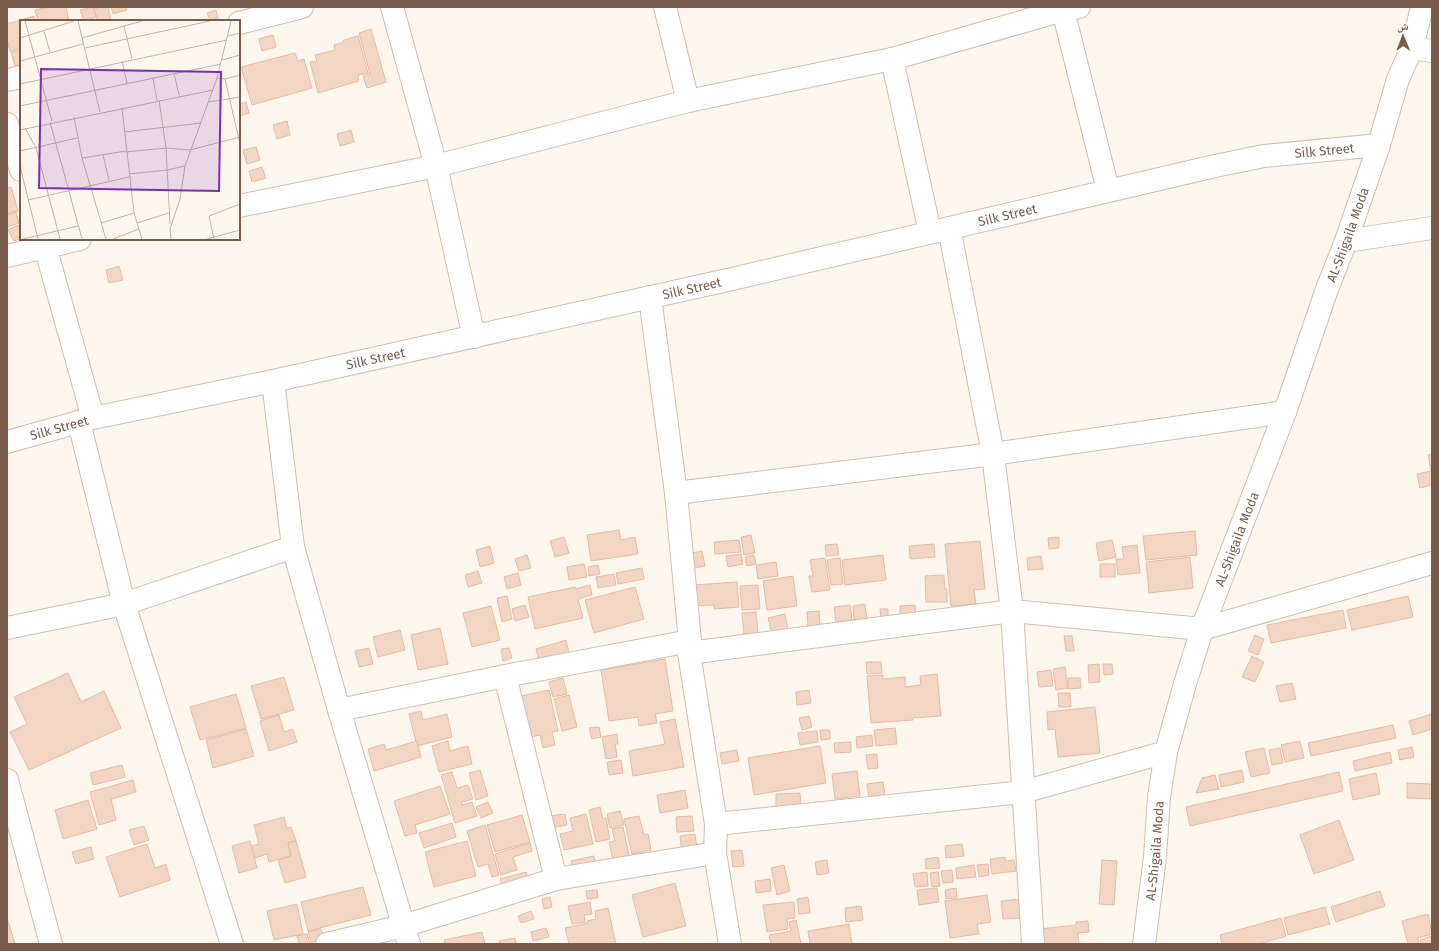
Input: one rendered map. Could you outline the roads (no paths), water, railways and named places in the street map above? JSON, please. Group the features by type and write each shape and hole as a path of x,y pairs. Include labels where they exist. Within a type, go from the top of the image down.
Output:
{"street":[{"path":"240,23 302,7"},
{"path":"392,7 436,166 474,336"},
{"path":"665,7 688,101"},
{"name":"AL-Shigaila Moda","path":"1144,944 1159,798 1166,752 1202,629 1285,412 1327,289 1346,241 1379,145 1398,79 1422,50 1422,7"},
{"path":"240,206 436,166 688,101 892,59 1071,9 1108,190"},
{"path":"892,59 939,230 993,454 1012,611 1033,944"},
{"path":"7,80 20,77"},
{"path":"7,124 20,167"},
{"name":"Silk Street","path":"7,442 86,420 273,381 650,297 1215,166 1264,156 1379,145"},
{"path":"1346,241 1432,228"},
{"path":"7,256 44,243 71,240"},
{"path":"44,243 86,420 124,604 232,944"},
{"path":"650,297 676,494 690,647 716,824 714,853 730,944"},
{"path":"273,381 293,547 339,710 406,935"},
{"path":"676,494 993,454 1285,412"},
{"path":"7,628 124,604 293,547"},
{"path":"339,710 505,676 690,647 1012,611 1202,629 1432,563"},
{"path":"505,676 556,879"},
{"path":"716,824 1023,792 1166,752"},
{"path":"7,780 51,944"},
{"path":"327,944 406,935 556,879 714,853"}]}
